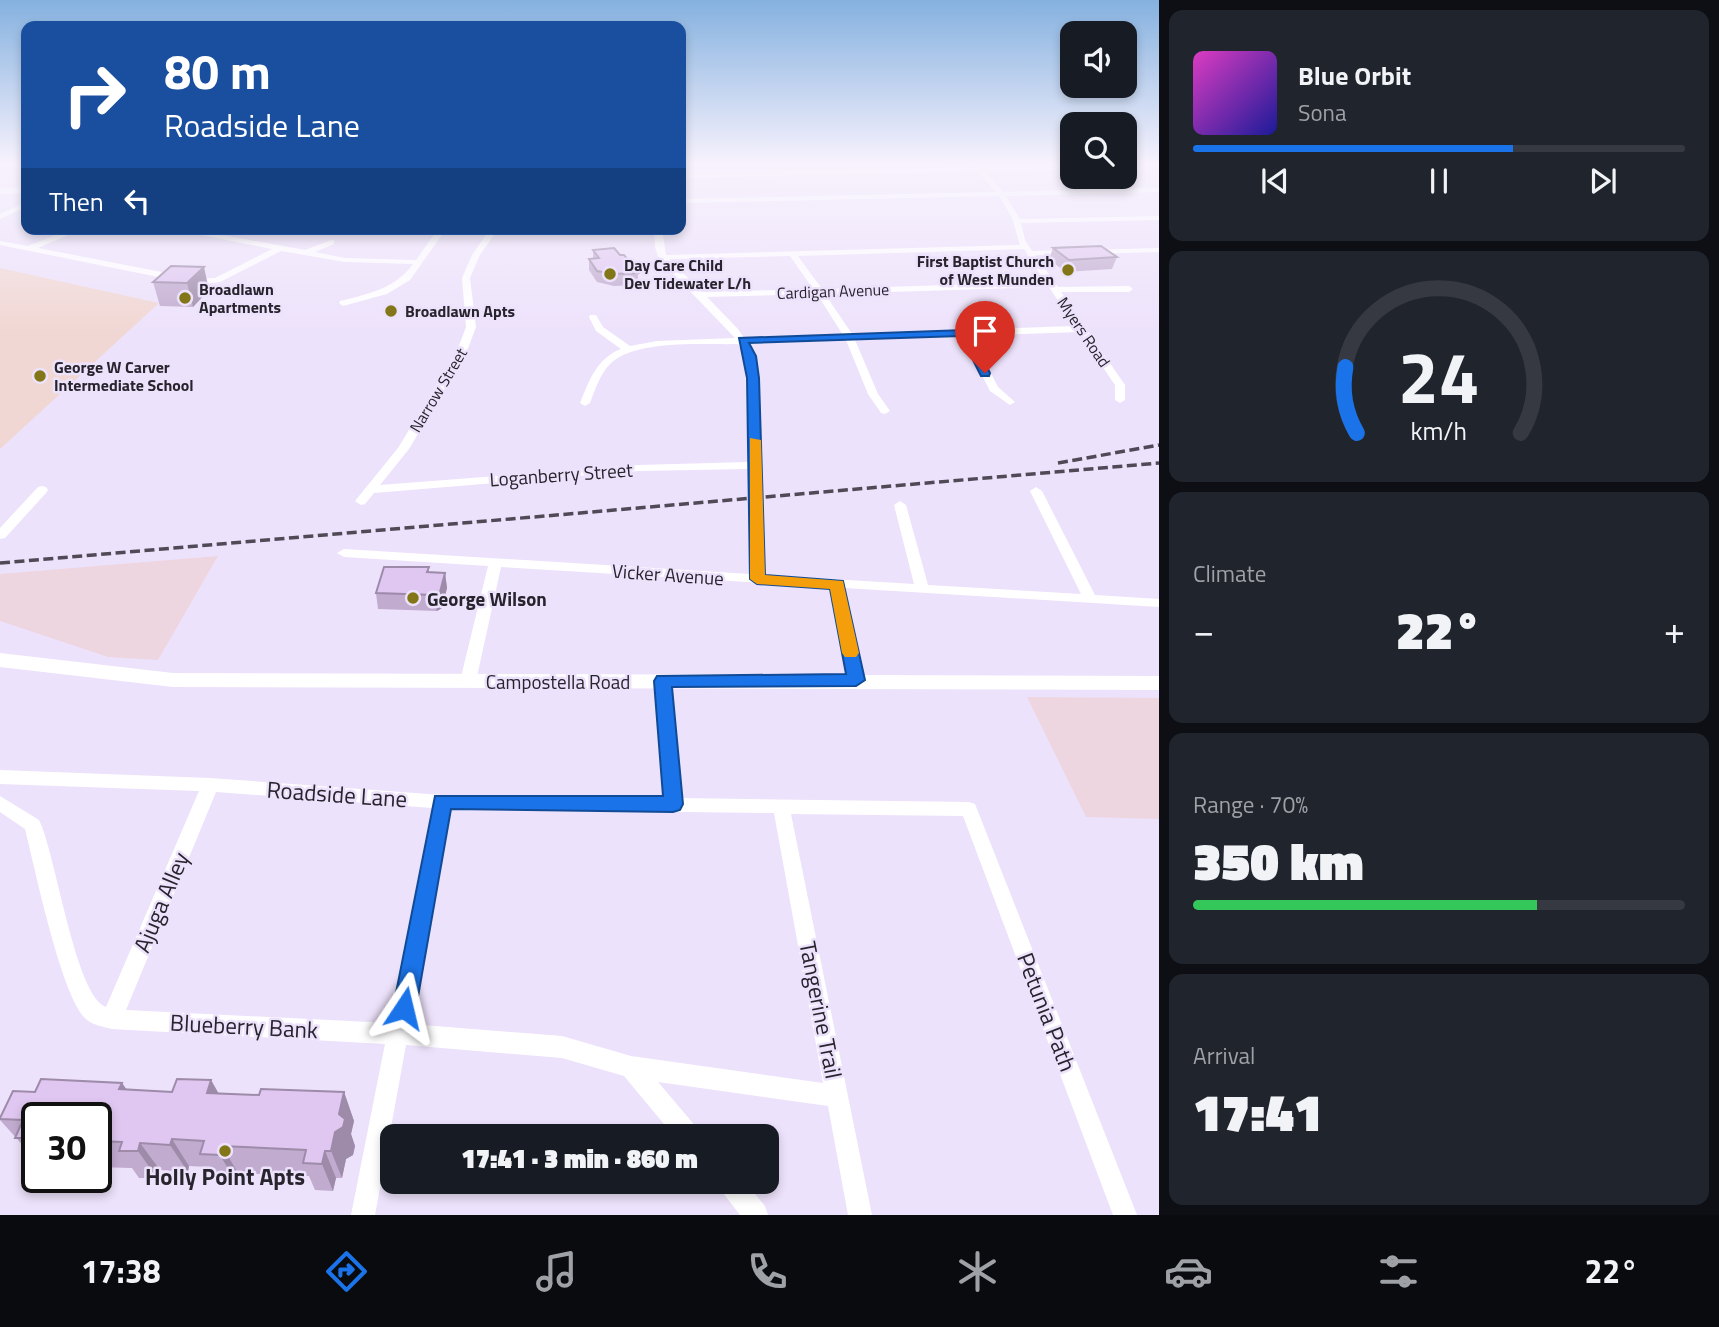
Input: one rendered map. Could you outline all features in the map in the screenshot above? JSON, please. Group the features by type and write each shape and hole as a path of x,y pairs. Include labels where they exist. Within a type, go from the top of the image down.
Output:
{"main road":[{"name":"Campostella Road","path":"0,660 173,680 1159,683"}],"street":[{"path":"1018,221 1079,220"},
{"name":"Myers Road","path":"1018,221 1029,250 1120,385 1120,400"},
{"path":"30,249 64,235"},
{"path":"212,235 355,261 418,262"},
{"path":"343,303 397,286 407,278 438,235"},
{"name":"Narrow Street","path":"361,501 403,449 468,337 471,327 466,278 476,255 490,235"},
{"path":"659,235 662,257 743,340 750,356 753,378 757,579"},
{"path":"306,253 331,242"},
{"path":"0,243 207,282 225,277 278,249"},
{"path":"662,257 792,253 1159,250"},
{"path":"792,253 857,351 869,393 885,411"},
{"name":"Cardigan Avenue","path":"700,295 1054,287 1129,289"},
{"path":"593,317 599,329 627,349"},
{"path":"585,403 601,365 627,349 657,344 1082,329"},
{"path":"965,333 994,389 1010,402"},
{"name":"Loganberry Street","path":"368,490 682,466 755,465"},
{"path":"0,535 42,490"},
{"path":"1036,491 1090,599"},
{"path":"900,505 922,589"},
{"name":"Vicker Avenue","path":"344,553 1159,603"},
{"path":"468,681 495,564"},
{"path":"837,584 856,680"},
{"path":"663,681 673,804"},
{"name":"Roadside Lane","path":"0,777 210,785 442,802 781,805 969,810"},
{"name":"Ajuga Alley","path":"111,1019 210,785"},
{"path":"363,1215 400,1034 442,802"},
{"path":"0,803 33,825 85,1001 93,1012 111,1019"},
{"name":"Tangerine Trail","path":"781,805 860,1215"},
{"name":"Petunia Path","path":"969,810 1125,1215"},
{"name":"Blueberry Bank","path":"111,1019 400,1034 562,1047 631,1067 838,1096"},
{"path":"631,1067 679,1124"},
{"path":"739,1194 756,1215"}],"shaded area":[{"name":"George W Carver Intermediate School","path":"0,268 159,303 0,449"},
{"path":"218,556 158,660 108,657 0,621 0,574"},
{"path":"1027,697 1159,698 1159,819 1086,817"}],"building":[{"path":"1101,246 1117,257 1069,260 1053,248"},
{"path":"614,248 620,255 624,255 638,273 614,274 597,271 589,259 599,258 593,250"},
{"path":"171,266 204,267 187,283 153,282"},
{"path":"384,567 429,567 427,572 445,573 440,592 435,595 376,593"},
{"path":"41,1079 122,1083 119,1089 172,1092 177,1079 211,1080 207,1093 259,1095 261,1089 344,1092 339,1114 345,1119 343,1127 335,1132 331,1151 325,1151 322,1164 303,1163 306,1150 222,1146 220,1155 200,1154 204,1141 172,1139 170,1145 140,1143 138,1151 119,1151 122,1142 112,1142 112,1102 21,1102 21,1120 0,1119 13,1091 35,1092"},
{"path":"21,1124 21,1138 15,1138"}],"railway":[{"path":"1058,463 1159,445"},
{"path":"0,563 1159,463"}],"slow traffic":[{"path":"754,440 757,579 837,584 851,653"}],"place":[{"name":"First Baptist Church of West Munden","path":"1068,270"},
{"name":"Day Care Child Dev Tidewater L/h","path":"610,274"},
{"name":"Broadlawn Apartments","path":"185,298"},
{"name":"Broadlawn Apts","path":"391,311"},
{"name":"George W Carver Intermediate School","path":"40,376"},
{"name":"George Wilson","path":"413,598"},
{"name":"Holly Point Apts","path":"225,1151"}],"route":[{"path":"404,1008 442,802 673,804 663,681 856,680 837,584 757,579 753,378 750,356 743,340 965,333 985,373"}]}
